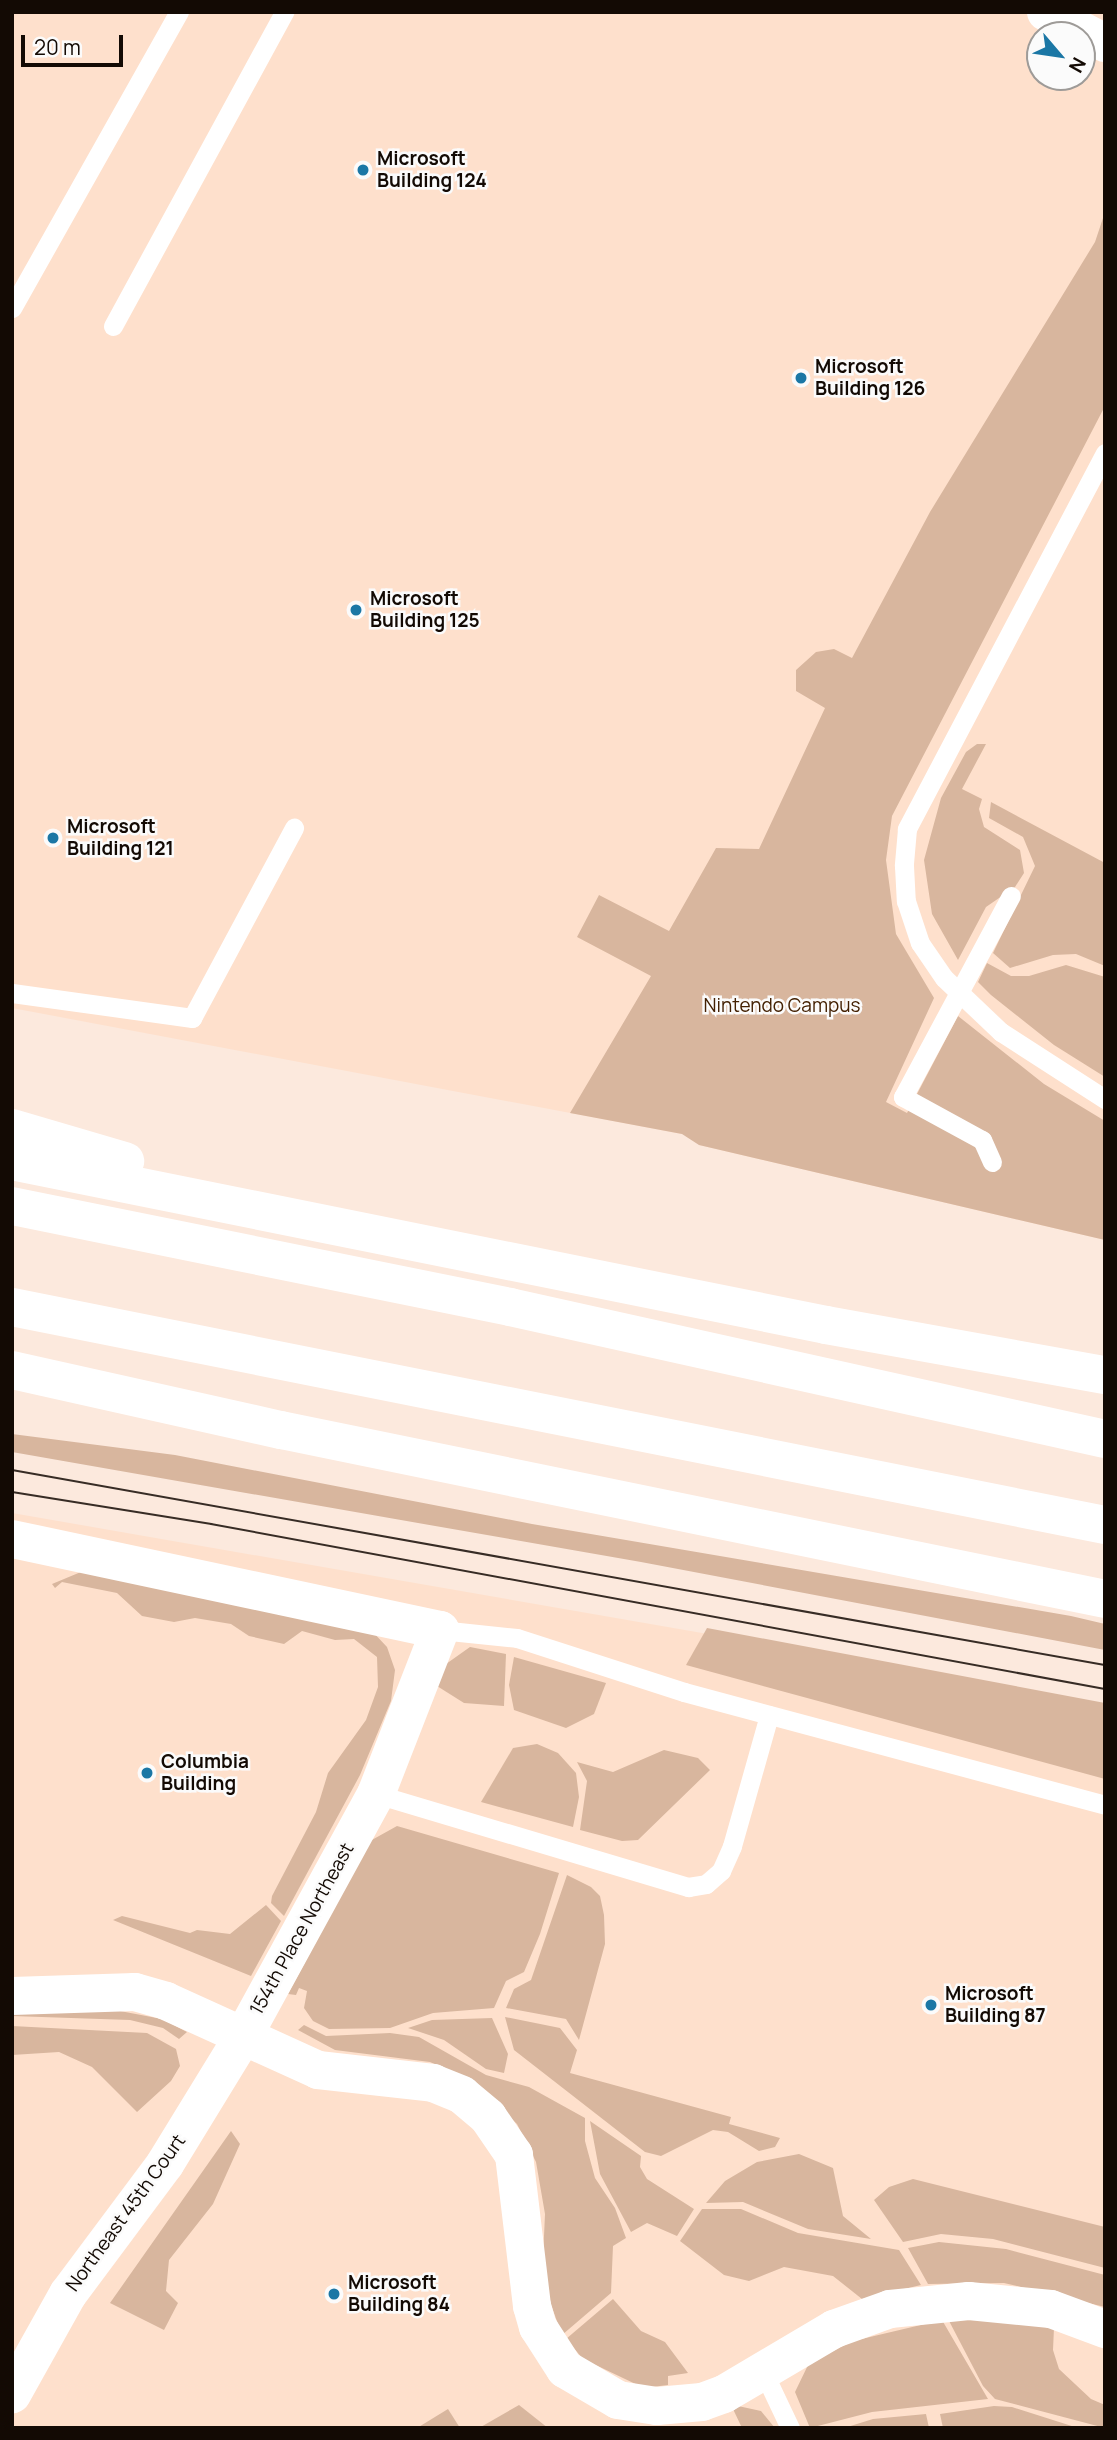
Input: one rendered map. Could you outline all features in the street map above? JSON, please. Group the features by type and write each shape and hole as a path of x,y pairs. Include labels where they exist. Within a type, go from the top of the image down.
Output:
{"main road":[{"path":"1046,12 1105,43"},
{"path":"12,1128 375,1234"},
{"path":"12,1161 826,1325 1105,1375"},
{"path":"12,1206 510,1307 1105,1439"},
{"path":"12,1307 1105,1525"},
{"path":"12,1370 281,1430 1105,1599"},
{"path":"12,1395 281,1430"},
{"path":"13,1545 440,1630"},
{"name":"154th Place Northeast","path":"440,1630 376,1794 244,2035 318,2070 433,2083 462,2095 488,2117 514,2155 532,2306 538,2327 556,2358 578,2379 618,2400 681,2405 724,2394 762,2369 834,2329 890,2309 969,2301 1051,2309 1105,2329"},
{"path":"12,1996 135,1992 166,2001 244,2035"},
{"name":"Northeast 45th Court","path":"12,2394 68,2294 165,2165 244,2035"}],"lane":[{"path":"12,308 179,12"},
{"path":"113,326 284,12"},
{"path":"1105,453 907,829 906,901 920,943 959,993 1001,1032 1105,1099"},
{"path":"12,993 192,1018 294,828"},
{"path":"992,1162 982,1140 903,1097 1011,896"},
{"path":"440,1630 517,1638 769,1715 1105,1805"},
{"path":"376,1794 688,1887 706,1884 722,1871 732,1846 769,1715"},
{"path":"762,2369 790,2428"}],"shaded area":[{"path":"12,12 1105,12 1105,318 682,1134 12,1008"},
{"path":"1105,367 1105,1240 699,1145"},
{"path":"12,1513 967,1679 1105,1708 1105,2428 12,2428"}],"green space":[{"name":"Nintendo Campus","path":"1105,212 1105,406 892,816 886,860 896,934 934,998 886,1102 907,1113 958,1016 1044,1084 1105,1121 1105,1240 699,1145 682,1134 570,1113 651,976 577,937 599,895 669,931 716,848 759,849 825,708 796,691 796,670 816,652 834,649 852,658 930,512 1095,242"},
{"path":"977,744 986,744 962,789 982,799 979,809 984,827 1020,850 1024,873 1015,887 986,907 958,960 932,914 924,860 941,798 966,752"},
{"path":"991,802 1105,863 1105,966 1076,954 1053,955 1010,968 993,953 1035,866 1023,837 989,818"},
{"path":"987,963 1011,976 1029,976 1066,965 1105,977 1105,1077 1054,1045 991,995 978,982"},
{"path":"12,1434 175,1455 532,1524 1071,1616 1105,1624 1105,1650 641,1562 12,1452"},
{"path":"88,1569 371,1630 387,1647 395,1670 391,1701 360,1775 284,1916 271,1903 272,1896 316,1812 328,1773 366,1720 378,1687 377,1657 354,1639 335,1640 302,1631 284,1644 249,1636 231,1624 195,1618 174,1622 142,1616 117,1593 62,1582 55,1588 52,1584"},
{"path":"707,1628 1105,1703 1105,1779 686,1665"},
{"path":"470,1647 506,1654 504,1706 464,1703 437,1686 446,1664"},
{"path":"514,1657 606,1683 594,1714 566,1728 514,1710 509,1685"},
{"path":"537,1744 558,1753 576,1773 579,1797 573,1827 481,1802 513,1748"},
{"path":"664,1750 698,1758 710,1770 638,1840 622,1841 580,1830 587,1781 577,1762 613,1772"},
{"path":"397,1826 559,1873 540,1934 524,1972 506,1981 494,2008 433,2013 390,2028 329,2029 313,2021 304,2008 307,1991 299,1988 296,1995 288,1994 370,1841"},
{"path":"567,1875 591,1887 600,1896 604,1915 605,1944 579,2040 566,2019 506,2008 514,1989 531,1980"},
{"path":"266,1905 281,1921 251,1976 113,1920 122,1916 190,1933 197,1930 230,1934"},
{"path":"12,2009 120,2011 162,2019 187,2032 179,2039 163,2028 130,2020 12,2016"},
{"path":"505,2017 560,2028 577,2050 570,2073 731,2117 729,2124 780,2138 775,2147 759,2151 728,2132 713,2130 661,2156 645,2152 514,2050"},
{"path":"492,2018 508,2054 504,2073 486,2069 444,2040 408,2028 432,2020"},
{"path":"304,2025 326,2036 390,2033 419,2037 486,2075 529,2087 585,2118 585,2141 595,2178 615,2208 626,2238 613,2246 611,2293 562,2335 542,2280 545,2214 536,2162 517,2124 472,2081 430,2062 335,2050 298,2030"},
{"path":"12,2026 147,2033 176,2049 180,2066 171,2081 137,2112 92,2067 59,2052 12,2055"},
{"path":"590,2121 641,2156 640,2167 647,2179 694,2209 677,2236 647,2223 631,2232 600,2174"},
{"path":"231,2131 240,2144 213,2204 169,2260 166,2291 178,2303 164,2330 110,2303"},
{"path":"799,2154 833,2168 843,2216 871,2239 808,2229 743,2202 706,2203 725,2181 757,2162"},
{"path":"913,2179 1105,2227 1105,2268 993,2239 941,2234 903,2242 874,2200 889,2187"},
{"path":"702,2209 741,2209 798,2233 899,2250 921,2285 862,2299 833,2276 784,2267 749,2281 724,2275 680,2241"},
{"path":"939,2242 1006,2249 1105,2275 1105,2307 1004,2283 928,2284 908,2248"},
{"path":"613,2299 641,2331 665,2342 688,2373 668,2376 668,2385 644,2388 583,2359 566,2339"},
{"path":"965,2317 1054,2328 1053,2350 1059,2369 1091,2399 1105,2405 1105,2428 995,2399 983,2386 948,2319"},
{"path":"942,2320 988,2399 872,2412 810,2428 795,2392 809,2363 853,2341"},
{"path":"519,2405 548,2428 479,2428"},
{"path":"738,2406 761,2411 775,2428 742,2428 733,2409"},
{"path":"994,2406 1012,2407 1078,2428 943,2428 940,2414"},
{"path":"448,2409 460,2428 417,2428"},
{"path":"926,2414 929,2428 844,2428 873,2419"}],"tram line":[{"path":"12,1470 1105,1665"},
{"path":"12,1492 211,1524 1105,1689"}],"place":[{"name":"Microsoft Building 124","path":"363,170"},
{"name":"Microsoft Building 126","path":"801,378"},
{"name":"Microsoft Building 125","path":"356,610"},
{"name":"Microsoft Building 121","path":"53,838"},
{"name":"Columbia Building","path":"147,1773"},
{"name":"Microsoft Building 87","path":"931,2005"},
{"name":"Microsoft Building 84","path":"334,2294"}]}
